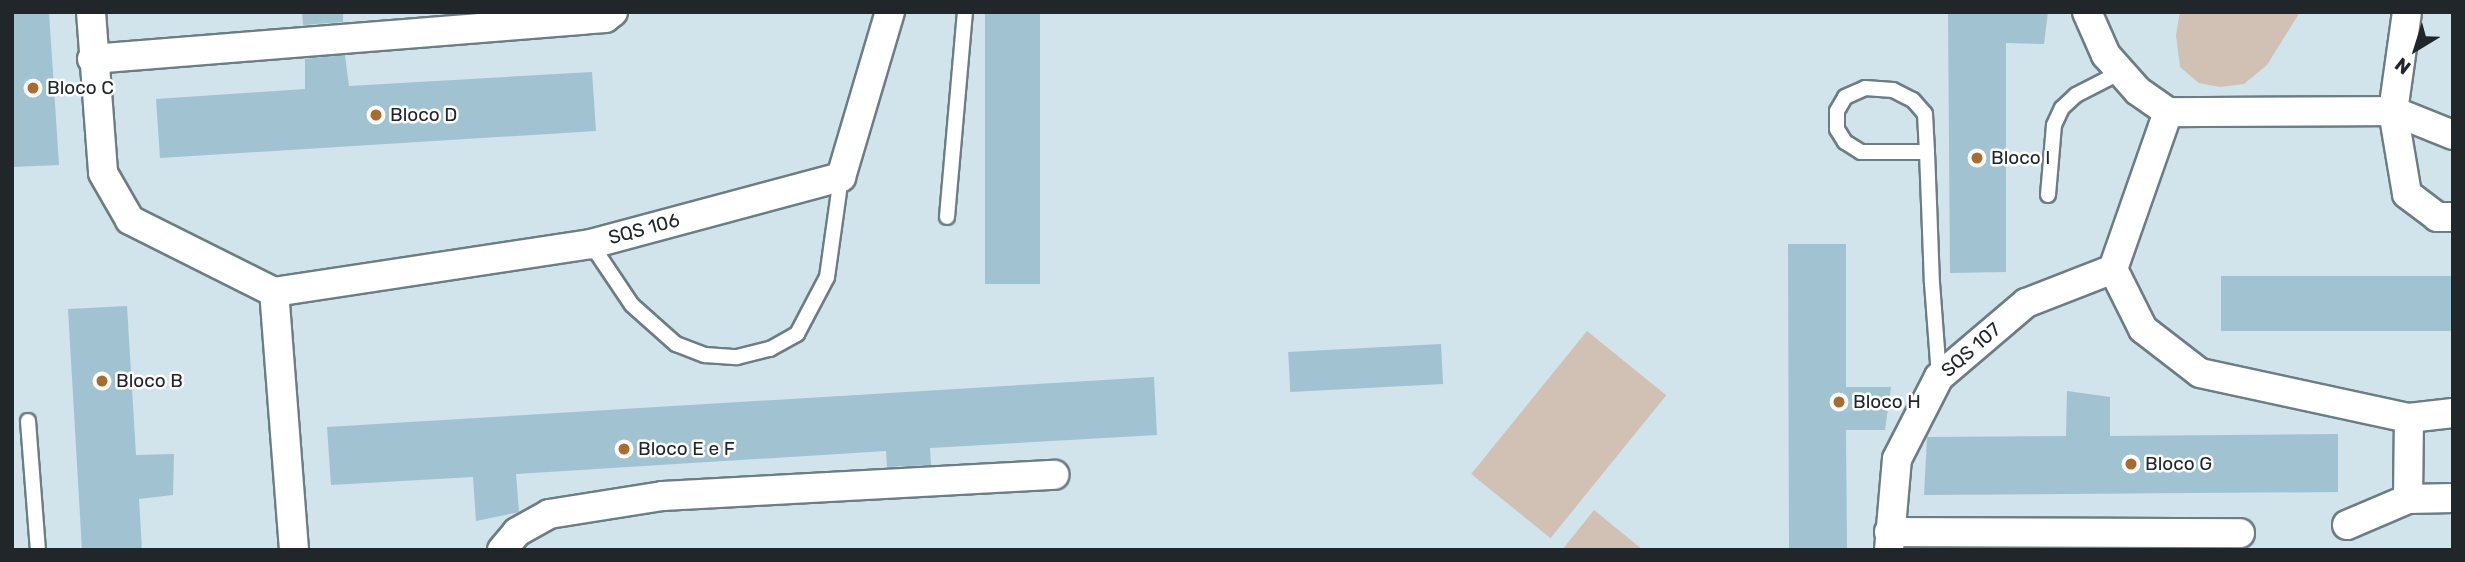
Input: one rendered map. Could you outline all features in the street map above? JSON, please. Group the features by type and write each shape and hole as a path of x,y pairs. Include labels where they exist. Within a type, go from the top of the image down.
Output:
{"street":[{"path":"91,12 92,59 103,173 130,220 274,292 294,550"},
{"path":"92,59 604,18 613,12"},
{"path":"841,177 890,12"},
{"path":"2087,12 2106,55 2121,72 2168,112 2393,111 2453,135"},
{"path":"2407,12 2393,111 2407,194 2437,217 2453,217"},
{"path":"2168,112 2113,268 2143,329 2200,373 2409,418 2453,413"},
{"name":"SQS 106","path":"274,292 591,244 841,177"},
{"name":"SQS 107","path":"2113,268 2026,303 1939,377 1897,459 1889,541 2240,533"},
{"path":"2408,499 2409,418"},
{"path":"502,550 517,532 549,514 663,496 1054,475"},
{"path":"2347,525 2408,499 2453,498"}],"lane":[{"path":"947,217 965,12"},
{"path":"2048,195 2054,125 2062,108 2076,94 2121,72"},
{"path":"1927,152 1861,152 1845,142 1837,129 1837,111 1845,97 1865,88 1894,90 1913,100 1925,114 1939,377"},
{"path":"591,244 632,305 676,344 705,355 737,358 770,349 797,334 827,277 841,177"},
{"path":"28,421 38,550"}],"shaded area":[{"path":"2180,12 2300,12 2267,65 2244,84 2220,87 2199,83 2180,67 2176,35"},
{"path":"1587,331 1666,395 1550,538 1471,474"},
{"path":"1594,510 1643,550 1562,550"}],"building":[{"name":"Bloco C","path":"12,12 49,12 59,165 12,167"},
{"path":"302,12 343,12 343,22 303,25"},
{"path":"985,12 1040,12 1040,284 985,284"},
{"name":"Bloco I","path":"1948,12 2048,12 2044,44 2006,43 2006,272 1950,273"},
{"name":"Bloco D","path":"345,55 349,86 592,72 596,131 160,158 156,99 305,89 305,59"},
{"name":"Bloco H","path":"1788,244 1846,244 1846,387 1891,387 1885,430 1846,430 1847,550 1789,550"},
{"path":"2221,276 2453,276 2453,331 2221,331"},
{"name":"Bloco B","path":"127,306 136,455 174,454 173,495 139,499 142,550 82,550 68,309"},
{"path":"1441,344 1443,384 1290,392 1288,352"},
{"name":"Bloco E e F","path":"1154,377 1157,435 930,448 931,465 887,467 886,451 516,474 519,512 476,521 473,477 331,485 327,427"},
{"name":"Bloco G","path":"2067,391 2110,397 2110,436 2338,434 2338,492 1924,495 1927,437 2066,436"}],"place":[{"name":"Bloco C","path":"33,88"},
{"name":"Bloco D","path":"376,115"},
{"name":"Bloco I","path":"1977,158"},
{"name":"Bloco B","path":"102,381"},
{"name":"Bloco H","path":"1839,402"},
{"name":"Bloco E e F","path":"624,449"},
{"name":"Bloco G","path":"2131,464"}]}
